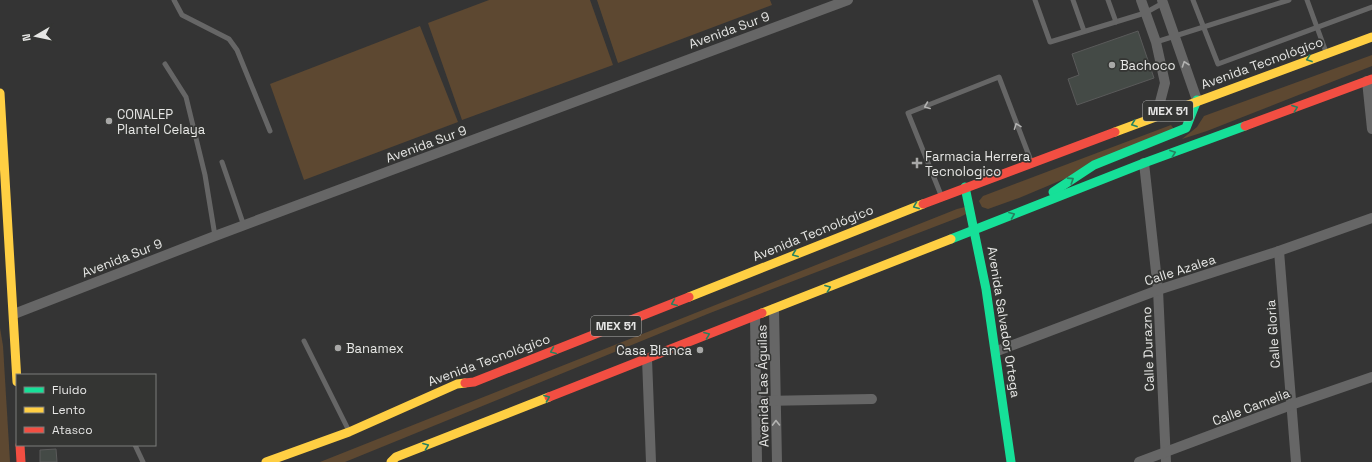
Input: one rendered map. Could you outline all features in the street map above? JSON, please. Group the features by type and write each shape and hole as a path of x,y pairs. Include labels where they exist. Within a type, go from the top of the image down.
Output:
{"main road":[{"name":"Avenida Tecnológico","path":"266,462 349,432 457,384 474,382 965,187 1197,100 1372,37"},
{"path":"384,462 394,460 1144,163 1369,80"},
{"path":"0,93 2,180 14,314 17,374"},
{"path":"1026,210 1094,165 1186,128 1197,100"},
{"name":"Avenida Salvador Ortega","path":"965,187 976,230 997,351 1011,462"},
{"path":"0,213 6,318 15,333"},
{"path":"286,462 399,417 474,382"},
{"path":"20,446 21,462"}],"street":[{"name":"Avenida Sur 9","path":"14,314 214,236 848,0"},
{"path":"1141,0 1156,42 1165,83 1159,106 1151,118"},
{"path":"1163,2 1197,100"},
{"path":"1369,80 1372,129"},
{"name":"Calle Durazno","path":"1144,163 1158,290 1165,458"},
{"name":"Calle Azalea","path":"997,351 1158,290 1279,251 1372,218"},
{"name":"Calle Gloria","path":"1279,251 1296,462"},
{"name":"Avenida Las Águilas","path":"774,309 777,462"},
{"name":"Avenida Las Águilas","path":"755,316 757,462"},
{"path":"647,359 651,462"},
{"name":"Calle Camelia","path":"1139,462 1165,458 1291,405 1372,377"},
{"path":"756,401 872,399"}],"lane":[{"path":"174,0 182,15 229,39 237,50 270,130"},
{"path":"1035,0 1050,42 1145,13 1163,2"},
{"path":"1073,0 1084,31"},
{"path":"1108,0 1116,22"},
{"path":"1193,0 1218,64 1372,7"},
{"path":"1156,42 1174,35 1204,28 1289,0"},
{"path":"1307,0 1326,53"},
{"path":"165,64 186,97 205,175 214,236"},
{"path":"942,196 908,113 999,77 1031,162"},
{"path":"222,162 244,226"},
{"path":"304,341 349,432"},
{"path":"135,446 143,462"}],"shaded area":[{"path":"489,0 590,0 613,65 462,120 428,23"},
{"path":"597,0 770,0 772,5 618,63"},
{"path":"420,26 458,122 304,180 270,84"},
{"path":"1372,55 1372,66 1207,131 1182,139 1197,127 1204,116"},
{"path":"1171,125 1176,132 1019,198 988,209 982,207 979,201 983,196"},
{"path":"965,207 966,214 960,217 710,313 345,462 320,462 957,209"},
{"path":"0,328 3,346 10,462 0,462"}],"building":[{"name":"Bachoco","path":"1138,31 1154,78 1077,105 1068,79 1079,75 1072,54"},
{"path":"56,449 57,462 40,462 40,450"}],"traffic: fast":[{"path":"1053,192 1094,165 1186,128 1197,100"},
{"path":"951,239 1144,163 1245,126"},
{"path":"965,187 986,289 1011,462"}],"traffic: slow":[{"path":"1115,132 1372,37"},
{"path":"0,93 17,374"},
{"path":"689,297 923,204"},
{"path":"762,313 951,239"},
{"path":"266,462 349,432 457,384 465,383"},
{"path":"391,462 396,457 549,397"}],"traffic: jam":[{"path":"1245,126 1372,79"},
{"path":"923,204 1115,132"},
{"path":"465,383 474,382 689,297"},
{"path":"549,397 762,313"},
{"path":"20,446 21,462"}],"place":[{"name":"Bachoco","path":"1112,65"},
{"name":"CONALEP Plantel Celaya","path":"109,121"},
{"name":"Farmacia Herrera Tecnologico","path":"917,163"},
{"name":"Banamex","path":"338,348"},
{"name":"Casa Blanca","path":"700,350"}]}
